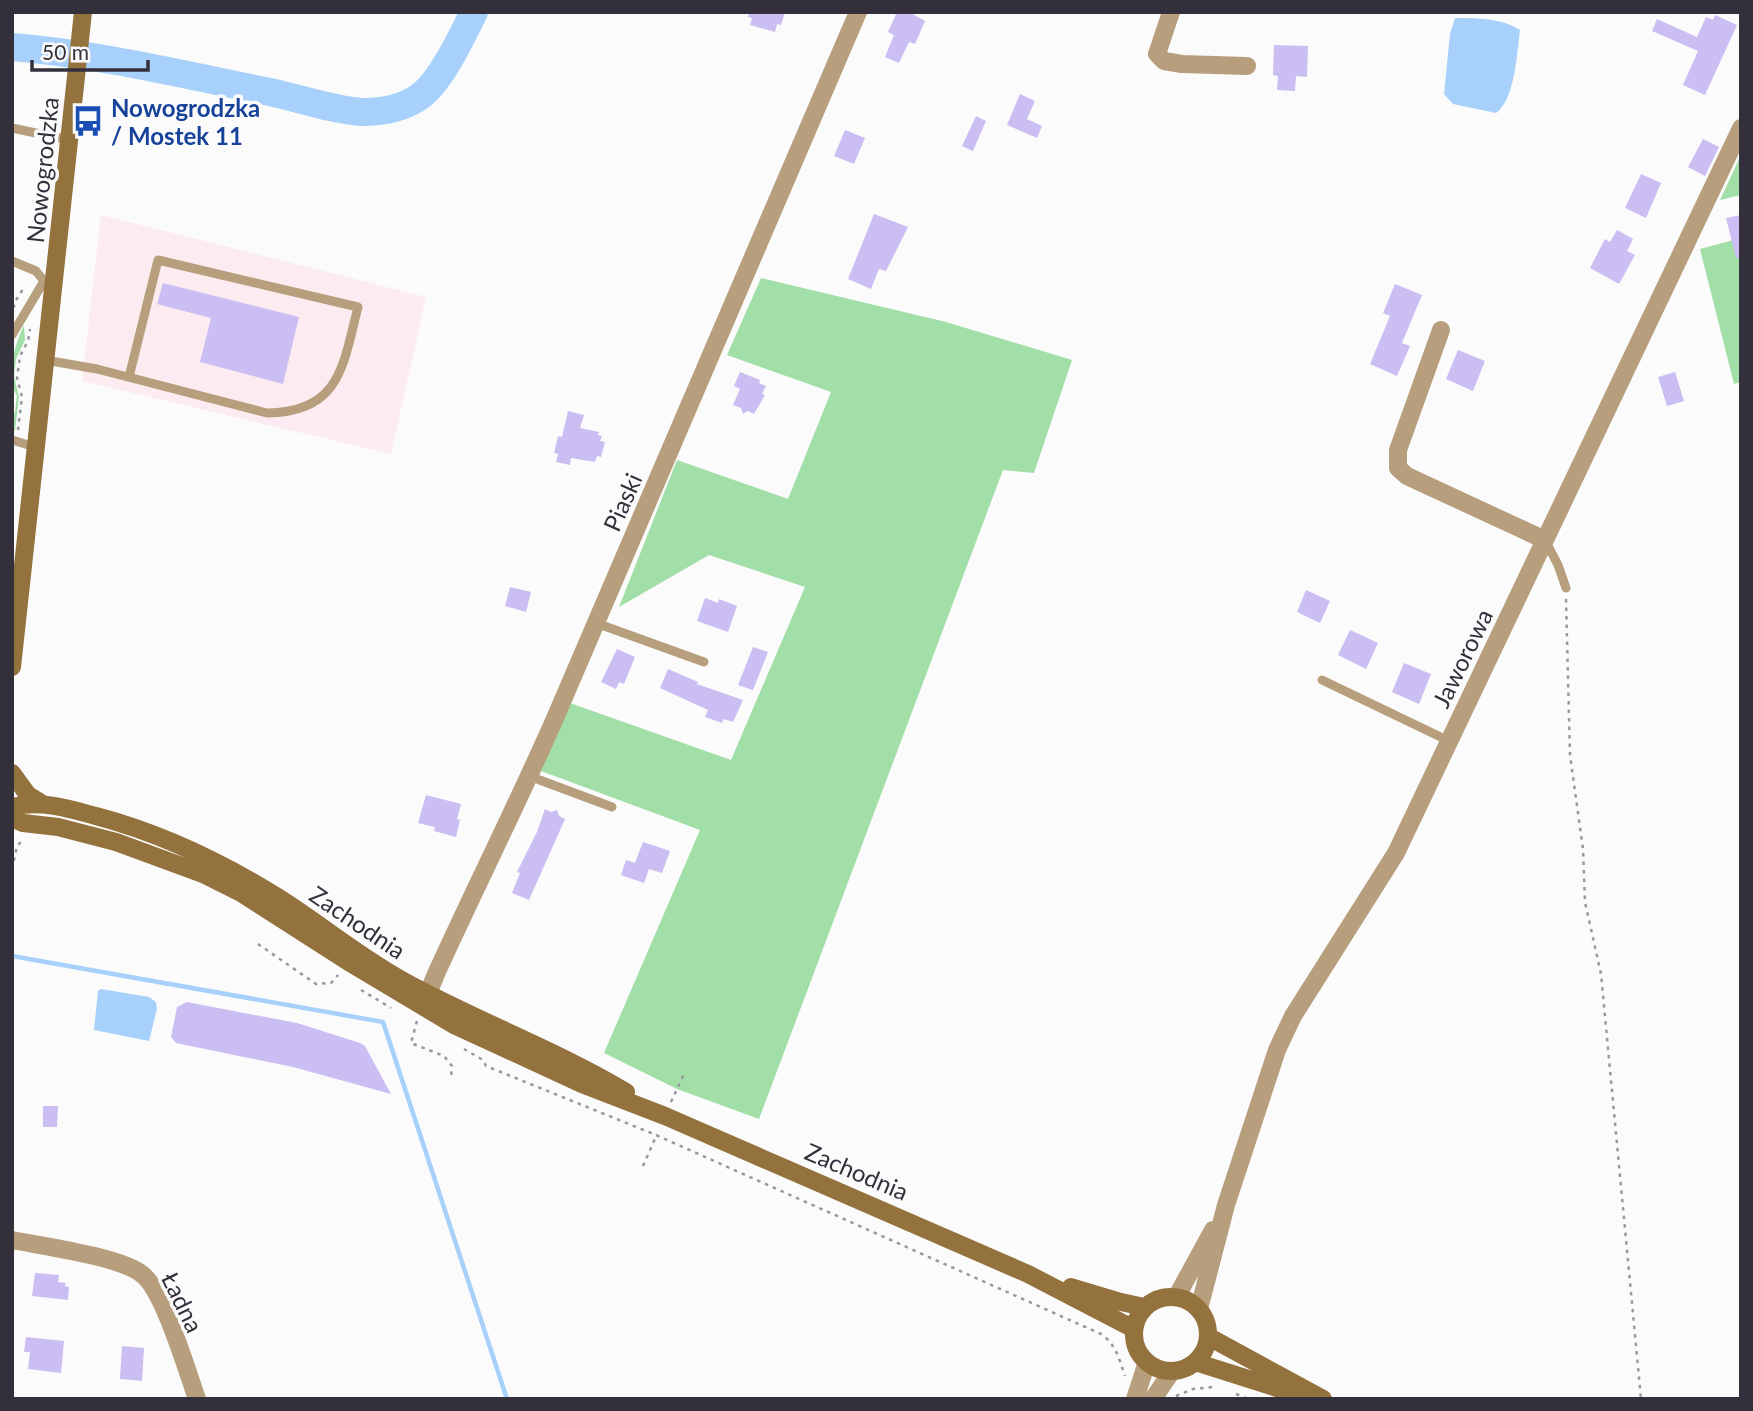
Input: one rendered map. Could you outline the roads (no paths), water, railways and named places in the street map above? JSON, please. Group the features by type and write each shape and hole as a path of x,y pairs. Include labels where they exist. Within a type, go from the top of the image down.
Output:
{"main road":[{"name":"Nowogrodzka","path":"12,667 45,360 49,280 69,140 83,12"},
{"path":"12,772 27,795 41,803"},
{"name":"Zachodnia","path":"12,807 41,803 121,822 232,870 281,899 425,1001"},
{"name":"Zachodnia","path":"18,829 58,827 116,842 203,874 241,893 347,961 425,1001 587,1069 665,1116 1028,1274 1134,1329"},
{"name":"Zachodnia","path":"1028,1274 1144,1307"},
{"path":"1165,1296 1177,1296 1189,1300 1199,1308 1208,1327 1209,1337 1206,1347 1195,1362 1186,1368 1172,1371 1156,1368 1147,1362 1134,1341 1134,1329 1137,1317 1144,1307 1165,1296"},
{"path":"1209,1337 1323,1399"},
{"path":"1195,1362 1310,1399"}],"street":[{"name":"Piaski","path":"425,1001 596,623 858,12"},
{"path":"1171,12 1157,54 1164,61 1247,66"},
{"name":"Jaworowa","path":"1199,1308 1226,1205 1282,1039 1293,1016 1396,853 1741,128"},
{"path":"1441,331 1398,450 1398,468 1407,476 1545,540"},
{"name":"Jaworowa","path":"1177,1296 1226,1205"},
{"name":"Ładna","path":"12,1240 128,1265 145,1276 160,1300 198,1399"},
{"path":"1146,1395 1147,1362"},
{"path":"1146,1395 1172,1371"}],"lane":[{"path":"12,128 69,140"},
{"path":"45,360 97,369 267,413 291,413 317,401 340,374 358,307 158,260 129,377"},
{"path":"12,261 49,280 12,335"},
{"path":"14,441 35,447"},
{"path":"1545,540 1566,588"},
{"path":"596,623 704,662"},
{"path":"1322,680 1448,741"},
{"path":"529,776 612,807"}],"water":[{"path":"1455,18 1497,21 1520,30 1511,87 1502,107 1496,113 1453,104 1444,94 1450,34"},
{"path":"101,989 149,997 156,1002 157,1009 149,1041 94,1030 98,991"}],"waterway":[{"path":"12,47 109,60 341,109 370,112 406,104 427,90 450,58 474,12"},
{"path":"12,956 383,1022 507,1399"}],"place":[{"name":"Nowogrodzka / Mostek 11","path":"88,121"}]}
